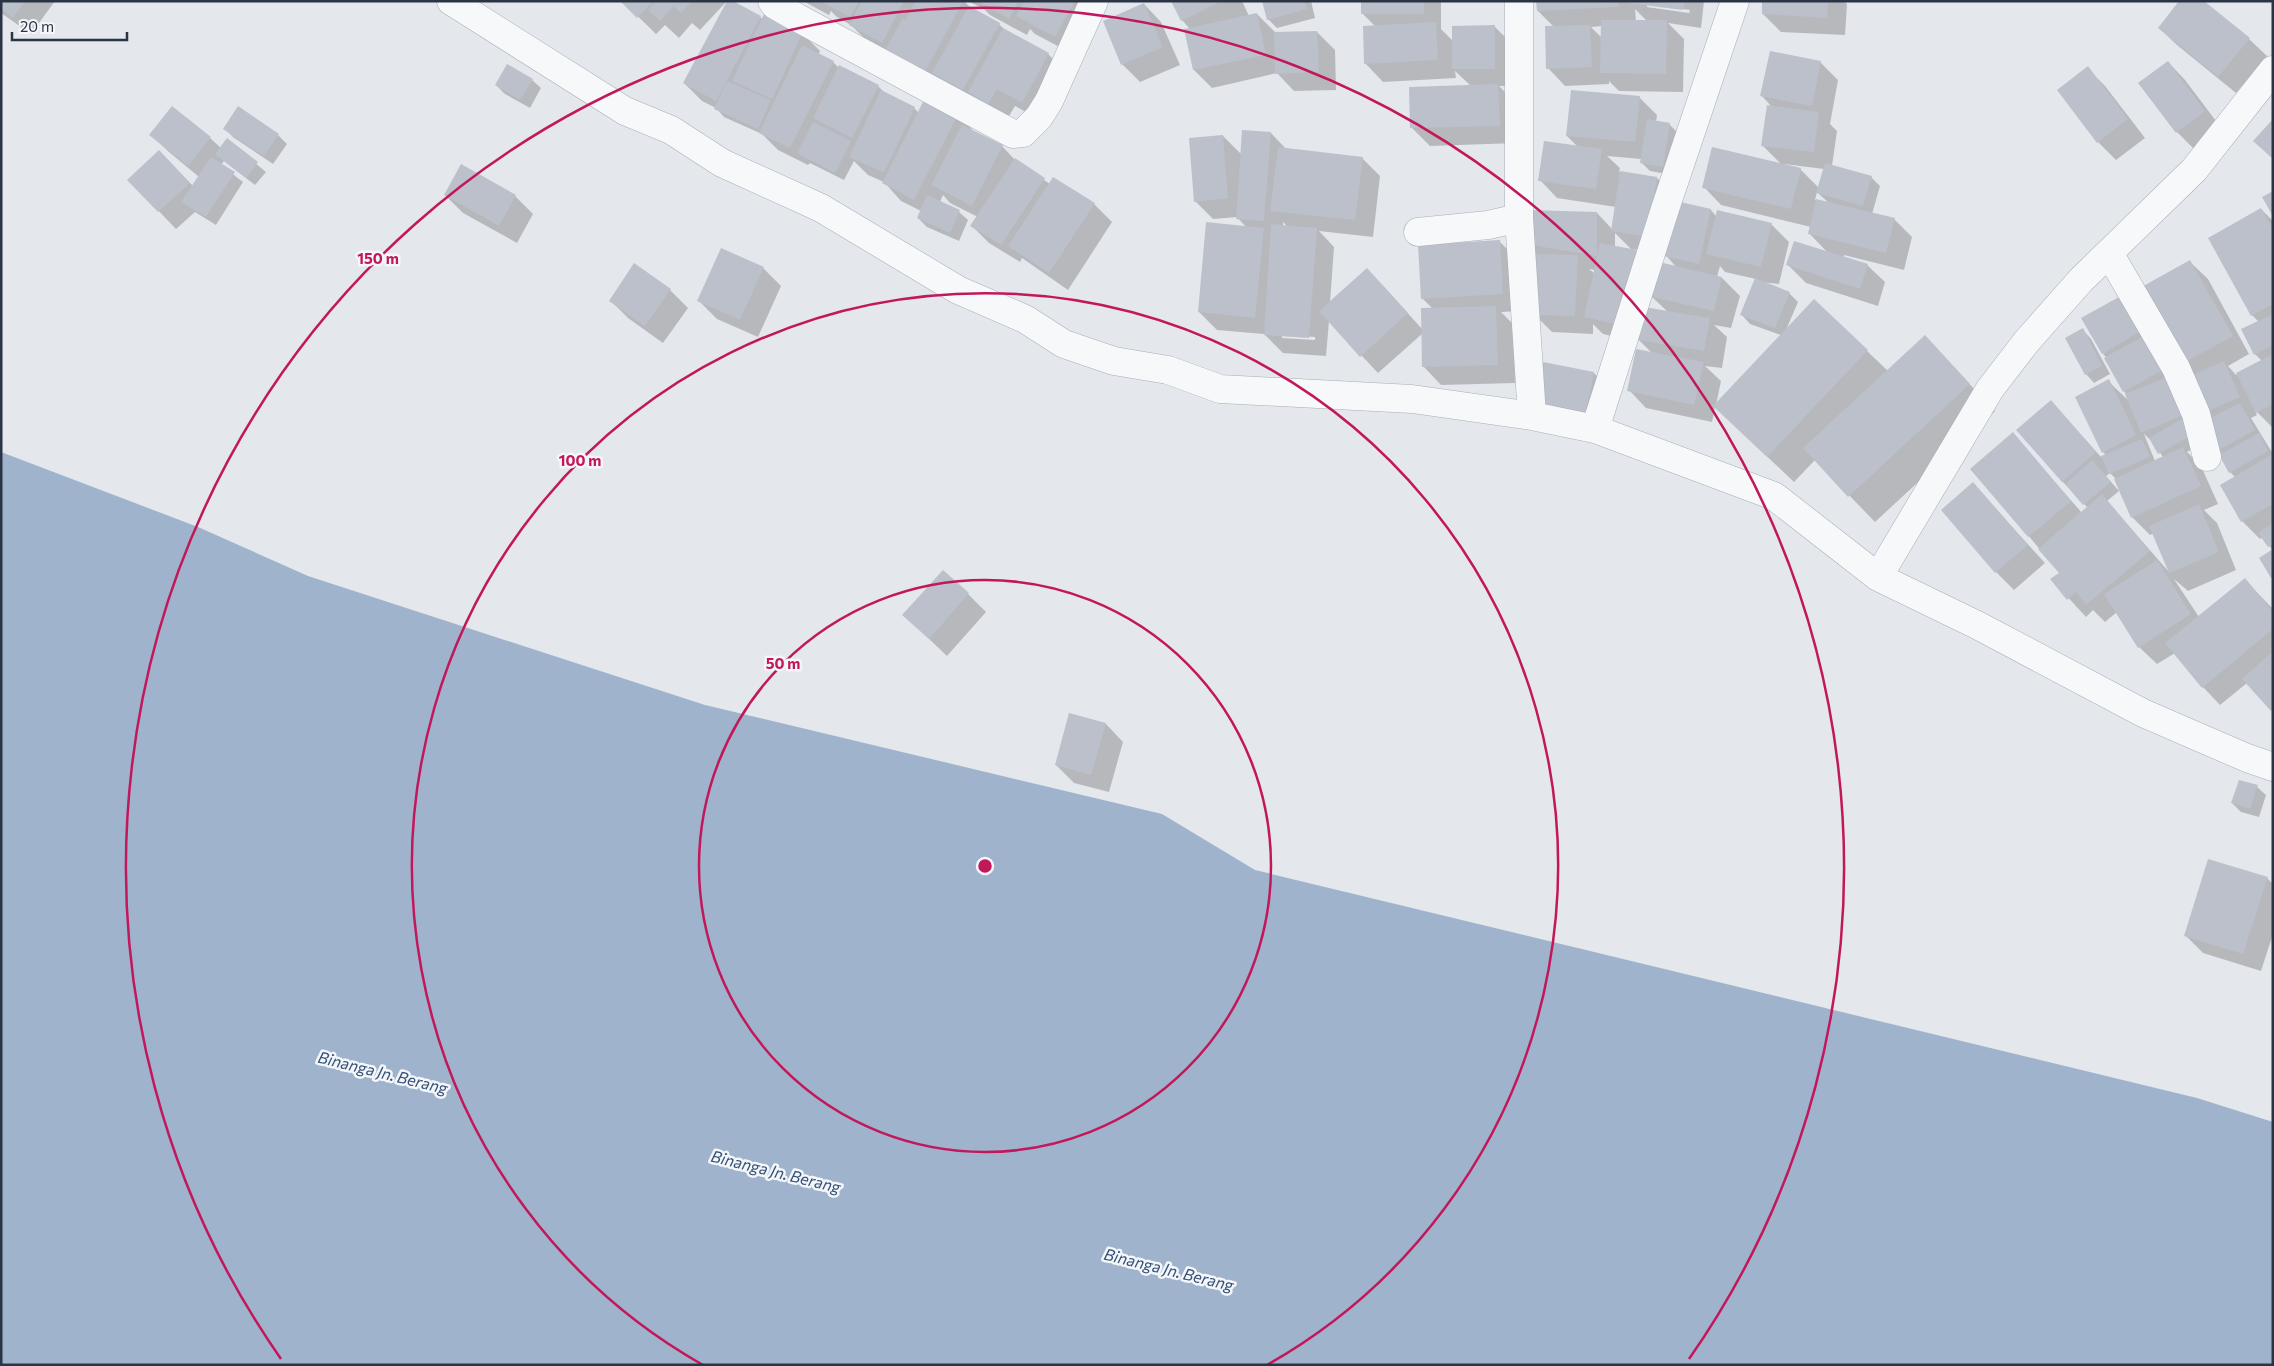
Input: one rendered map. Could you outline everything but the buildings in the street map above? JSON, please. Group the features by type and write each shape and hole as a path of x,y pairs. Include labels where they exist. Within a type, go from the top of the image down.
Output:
{"street":[{"path":"451,1 625,111 671,130 722,163 821,208 958,290 1025,319 1064,344 1114,361 1168,370 1220,389 1412,399 1532,416 1595,429 1774,496 1878,578 1978,625 2143,713 2247,758 2273,767"},
{"path":"772,1 775,5 796,18 1013,134 1023,133 1039,117 1094,1"},
{"path":"1519,1 1519,218 1532,416"},
{"path":"1595,429 1666,206 1735,1"},
{"path":"1878,578 1990,389 2027,340 2081,280 2194,170 2273,70"},
{"path":"1418,232 1488,225 1519,218"},
{"path":"2109,253 2176,368 2196,414 2207,457"}],"water":[{"name":"Binanga Jn. Berang","path":"1,452 198,527 308,576 705,705 1162,814 1255,870 2197,1098 2273,1122 2273,1365 1,1365"}]}
